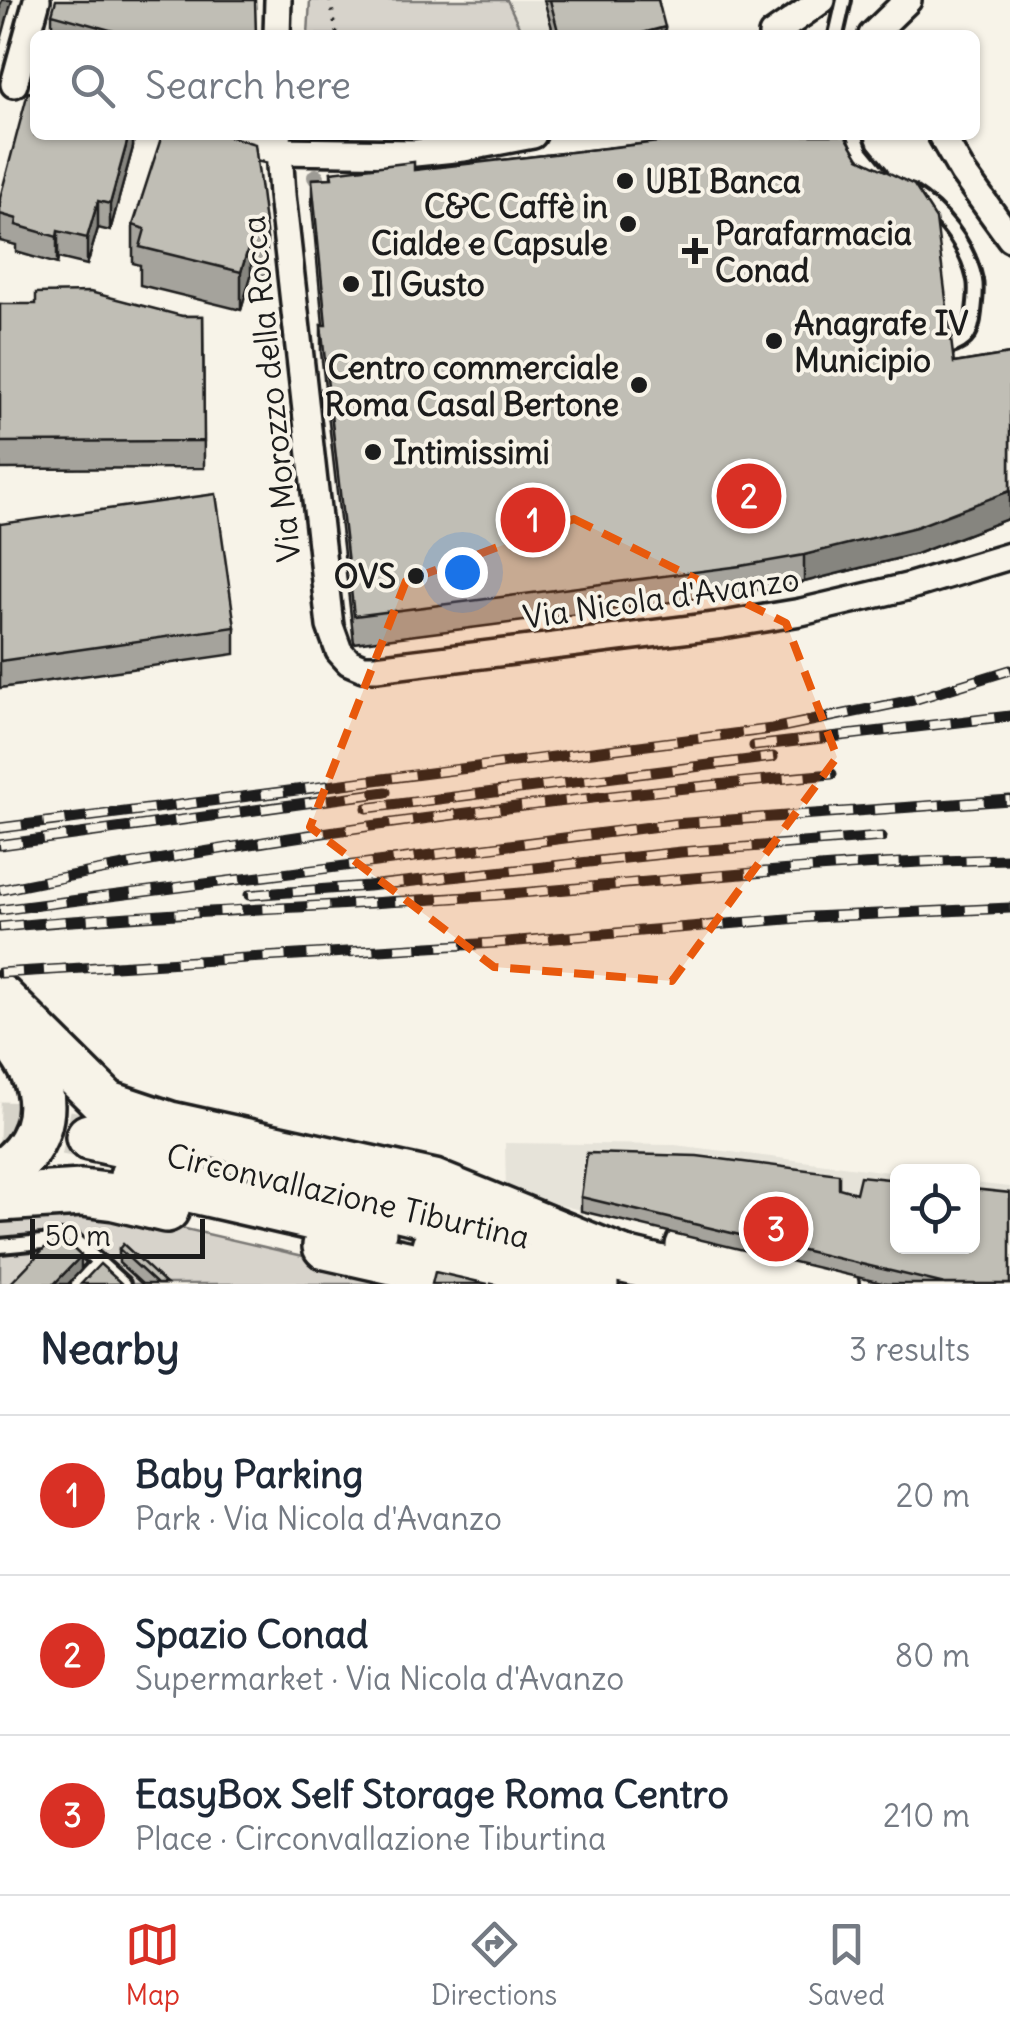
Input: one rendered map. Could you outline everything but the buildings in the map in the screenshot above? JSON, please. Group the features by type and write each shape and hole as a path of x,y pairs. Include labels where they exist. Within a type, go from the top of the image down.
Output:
{"highway":[{"path":"0,998 91,1139 115,1197 502,1284"},
{"path":"0,1021 32,1068 41,1094 41,1119 34,1139 18,1160 0,1173"},
{"path":"0,1198 91,1139 170,1124 434,1183 610,1272"},
{"name":"Circonvallazione Tiburtina","path":"91,1139 224,1166 610,1272 724,1284"},
{"name":"Circonvallazione Tiburtina","path":"434,1183 835,1284"}],"street":[{"path":"16,84 37,0"},
{"path":"277,30 278,0"},
{"path":"779,30 822,0"},
{"path":"885,30 908,0"},
{"path":"252,140 414,153 506,140"},
{"path":"944,140 1010,238"},
{"name":"Via Morozzo della Rocca","path":"278,143 332,636"},
{"name":"Via Nicola d'Avanzo","path":"332,636 344,657 363,668 428,663 801,612 1010,556"}],"lane":[{"path":"837,30 844,0"},
{"path":"857,140 871,166 926,202 946,222 971,268 976,284 972,327 967,338 948,347"},
{"path":"0,1246 73,1239 124,1284"},
{"path":"43,1252 54,1240"},
{"path":"78,1284 99,1262"}],"path":[{"path":"330,0 336,30"}],"highlighted area":[{"path":"574,519 786,623 837,757 672,981 494,967 310,827 406,581"}],"shaded area":[{"path":"310,0 507,0 521,30 308,30"},
{"path":"507,0 655,0 664,30 521,30"},
{"path":"505,1143 675,1145 890,1172 890,1254 980,1254 980,1184 1010,1187 1010,1284 887,1284 506,1192"},
{"path":"66,1213 125,1215 425,1284 0,1284 0,1220"}],"tunnel":[{"path":"0,1124 28,1125 89,1137"}],"railway":[{"path":"0,828 772,729 913,700 1010,670"},
{"path":"754,746 1010,716"},
{"path":"367,808 773,757"},
{"path":"0,890 206,851 414,820 832,774"},
{"path":"0,845 386,792"},
{"path":"0,910 674,824 1010,800"},
{"path":"249,895 681,852 882,837"},
{"path":"0,927 509,894 822,868 1010,859"},
{"path":"0,973 495,943 811,917 1010,908"}],"place":[{"name":"UBI Banca","path":"625,181"},
{"name":"C&C Caffè in Cialde e Capsule","path":"628,224"},
{"name":"Parafarmacia Conad","path":"695,251"},
{"name":"Il Gusto","path":"351,284"},
{"name":"Anagrafe IV Municipio","path":"774,341"},
{"name":"Centro commerciale Roma Casal Bertone","path":"639,385"},
{"name":"Intimissimi","path":"373,452"},
{"name":"Spazio Conad","path":"749,496"},
{"name":"Baby Parking","path":"533,520"},
{"name":"OVS","path":"416,576"},
{"name":"EasyBox Self Storage Roma Centro","path":"776,1229"}]}
